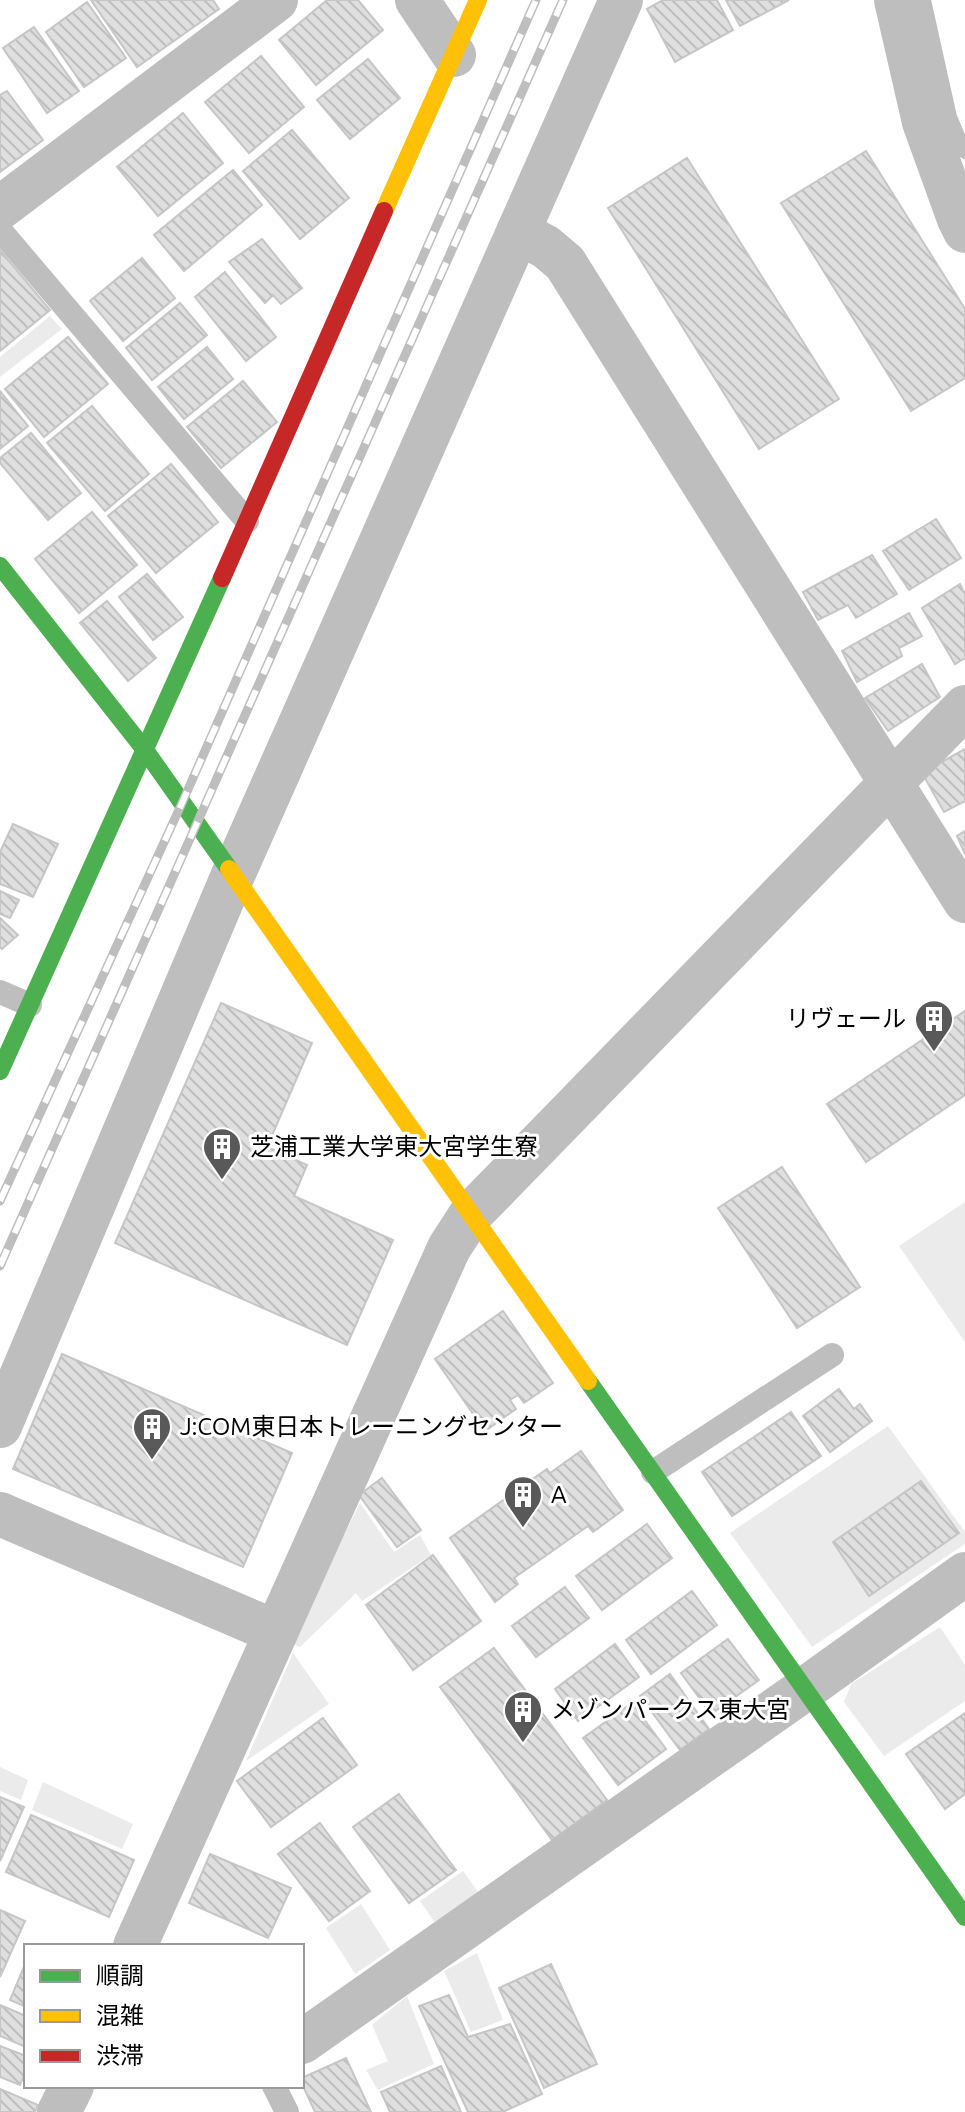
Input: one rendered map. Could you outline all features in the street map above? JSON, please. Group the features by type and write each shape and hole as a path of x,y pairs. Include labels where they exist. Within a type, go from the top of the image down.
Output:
{"street":[{"path":"0,208 276,0"},
{"path":"417,0 454,55"},
{"path":"0,1071 478,0"},
{"path":"0,1426 233,875 621,0"},
{"path":"896,0 924,122 965,231"},
{"path":"518,232 546,247 565,263 965,901"},
{"path":"0,566 145,750 965,1917"},
{"path":"136,1944 449,1248 471,1214 965,707"},
{"path":"0,1514 276,1632"},
{"path":"304,2041 965,1574"},
{"path":"59,2112 71,2088"}],"lane":[{"path":"0,230 247,521"},
{"path":"0,992 30,1005"},
{"path":"653,1472 832,1355"},
{"path":"275,2088 287,2112"}],"shaded area":[{"path":"50,316 62,329 0,377 0,357"},
{"path":"965,1202 965,1342 899,1246"},
{"path":"888,1426 965,1532 965,1544 812,1647 730,1533"},
{"path":"360,1503 394,1552 420,1535 431,1555 362,1601 356,1593 300,1647 290,1643"},
{"path":"940,1627 965,1665 965,1701 884,1756 844,1702 851,1684"},
{"path":"293,1653 329,1704 246,1761"},
{"path":"0,1767 28,1780 21,1800 0,1791"},
{"path":"43,1782 133,1824 122,1849 32,1810"},
{"path":"463,1871 478,1892 436,1924 420,1901"},
{"path":"361,1904 390,1950 355,1974 326,1928"},
{"path":"477,1953 503,2020 471,2032 444,1971"},
{"path":"407,1996 434,2064 378,2090 366,2070 388,2061 372,2025"}],"building":[{"path":"91,0 213,0 219,9 137,67"},
{"path":"327,0 358,0 383,30 316,85 279,40"},
{"path":"663,0 717,0 733,30 675,62 647,9"},
{"path":"726,0 789,0 740,26"},
{"path":"87,2 126,58 84,87 46,32"},
{"path":"34,27 79,91 47,113 3,48"},
{"path":"261,56 304,107 249,153 205,102"},
{"path":"368,59 400,98 350,139 317,100"},
{"path":"7,91 43,140 0,172 0,95"},
{"path":"183,113 223,163 158,216 117,167"},
{"path":"292,130 349,198 300,239 243,171"},
{"path":"866,151 965,309 965,378 911,411 781,203"},
{"path":"687,158 839,399 759,449 608,208"},
{"path":"233,170 262,205 184,271 154,235"},
{"path":"262,239 302,288 281,304 273,295 265,303 229,262"},
{"path":"0,250 50,310 0,351"},
{"path":"142,258 175,298 123,341 90,301"},
{"path":"225,272 276,337 246,361 195,297"},
{"path":"180,303 207,335 152,380 126,348"},
{"path":"68,337 108,384 44,437 5,389"},
{"path":"207,347 233,379 184,419 158,387"},
{"path":"243,381 277,422 221,468 187,427"},
{"path":"0,391 28,426 0,449"},
{"path":"92,406 149,474 105,511 47,443"},
{"path":"31,433 81,493 48,520 0,463 0,458"},
{"path":"171,464 218,522 156,573 108,516"},
{"path":"92,512 137,565 79,613 35,559"},
{"path":"936,519 961,558 909,590 883,551"},
{"path":"872,555 897,594 856,618 848,605 818,620 803,592"},
{"path":"147,574 183,617 153,640 119,597"},
{"path":"960,584 965,594 965,658 955,664 922,608"},
{"path":"107,601 156,658 128,681 80,623"},
{"path":"909,613 922,636 899,648 902,656 857,682 842,651"},
{"path":"922,664 940,697 888,731 865,698"},
{"path":"965,749 965,801 944,812 922,773"},
{"path":"13,824 58,844 33,897 0,884 0,852"},
{"path":"965,831 965,854 957,836"},
{"path":"0,891 19,900 10,918 0,914"},
{"path":"0,918 18,935 2,949 0,947"},
{"name":"芝浦工業大学東大宮学生寮","path":"221,1003 312,1043 267,1147 307,1165 294,1196 393,1240 347,1345 115,1243"},
{"name":"リヴェール","path":"965,1011 965,1095 866,1162 827,1104"},
{"path":"782,1167 860,1287 797,1328 718,1208"},
{"path":"503,1311 553,1383 524,1403 518,1395 510,1400 516,1409 485,1431 435,1359"},
{"name":"J:COM東日本トレーニングセンター","path":"62,1354 292,1453 243,1567 13,1469"},
{"path":"839,1389 854,1409 860,1404 872,1421 830,1452 803,1416"},
{"path":"791,1412 821,1456 732,1516 702,1472"},
{"name":"A","path":"581,1451 623,1510 593,1532 588,1526 514,1578 518,1584 495,1602 450,1538 547,1469 550,1473"},
{"path":"382,1478 421,1530 397,1547 359,1495"},
{"path":"921,1481 959,1533 869,1596 833,1542"},
{"path":"647,1524 672,1558 602,1610 576,1576"},
{"path":"433,1555 481,1621 413,1670 366,1605"},
{"path":"565,1587 589,1618 536,1657 512,1626"},
{"path":"692,1591 717,1625 651,1674 626,1640"},
{"path":"728,1639 759,1680 711,1714 681,1673"},
{"path":"615,1644 639,1677 578,1721 555,1689"},
{"name":"メゾンパークス東大宮","path":"494,1648 607,1800 552,1840 440,1687"},
{"path":"670,1674 709,1729 680,1750 640,1696"},
{"path":"632,1703 666,1749 618,1785 583,1738"},
{"path":"965,1713 965,1794 945,1809 906,1754"},
{"path":"323,1718 357,1765 271,1827 237,1781"},
{"path":"399,1794 456,1870 409,1903 353,1827"},
{"path":"0,1797 24,1807 0,1861"},
{"path":"31,1815 134,1860 109,1917 6,1872"},
{"path":"320,1823 370,1891 329,1921 278,1854"},
{"path":"210,1854 291,1888 268,1938 189,1903"},
{"path":"0,1910 25,1921 0,1977"},
{"path":"551,1964 597,2064 544,2088 499,1988"},
{"path":"24,1967 24,2006 10,2000"},
{"path":"449,1995 468,2037 510,2024 542,2094 503,2112 468,2112 419,2006"},
{"path":"0,2005 24,2015 24,2046 0,2036"},
{"path":"0,2046 24,2055 24,2075 20,2085 0,2077"},
{"path":"346,2058 371,2112 315,2112 304,2088 304,2077"},
{"path":"441,2066 461,2112 390,2112 381,2092"},
{"path":"0,2089 38,2105 35,2112 0,2112"}],"waterway":[{"path":"924,0 950,117 965,152"}],"railway":[{"path":"0,1201 182,803 536,0"},
{"path":"0,1266 563,0"}],"traffic: fast":[{"path":"0,566 145,750 229,869"},
{"path":"0,1071 222,578"},
{"path":"588,1381 965,1917"}],"traffic: slow":[{"path":"384,211 478,0"},
{"path":"229,869 588,1381"}],"traffic: jam":[{"path":"222,578 384,211"}],"place":[{"name":"リヴェール","path":"934,1053"},
{"name":"芝浦工業大学東大宮学生寮","path":"222,1181"},
{"name":"J:COM東日本トレーニングセンター","path":"152,1461"},
{"name":"A","path":"523,1529"},
{"name":"メゾンパークス東大宮","path":"523,1744"}]}
